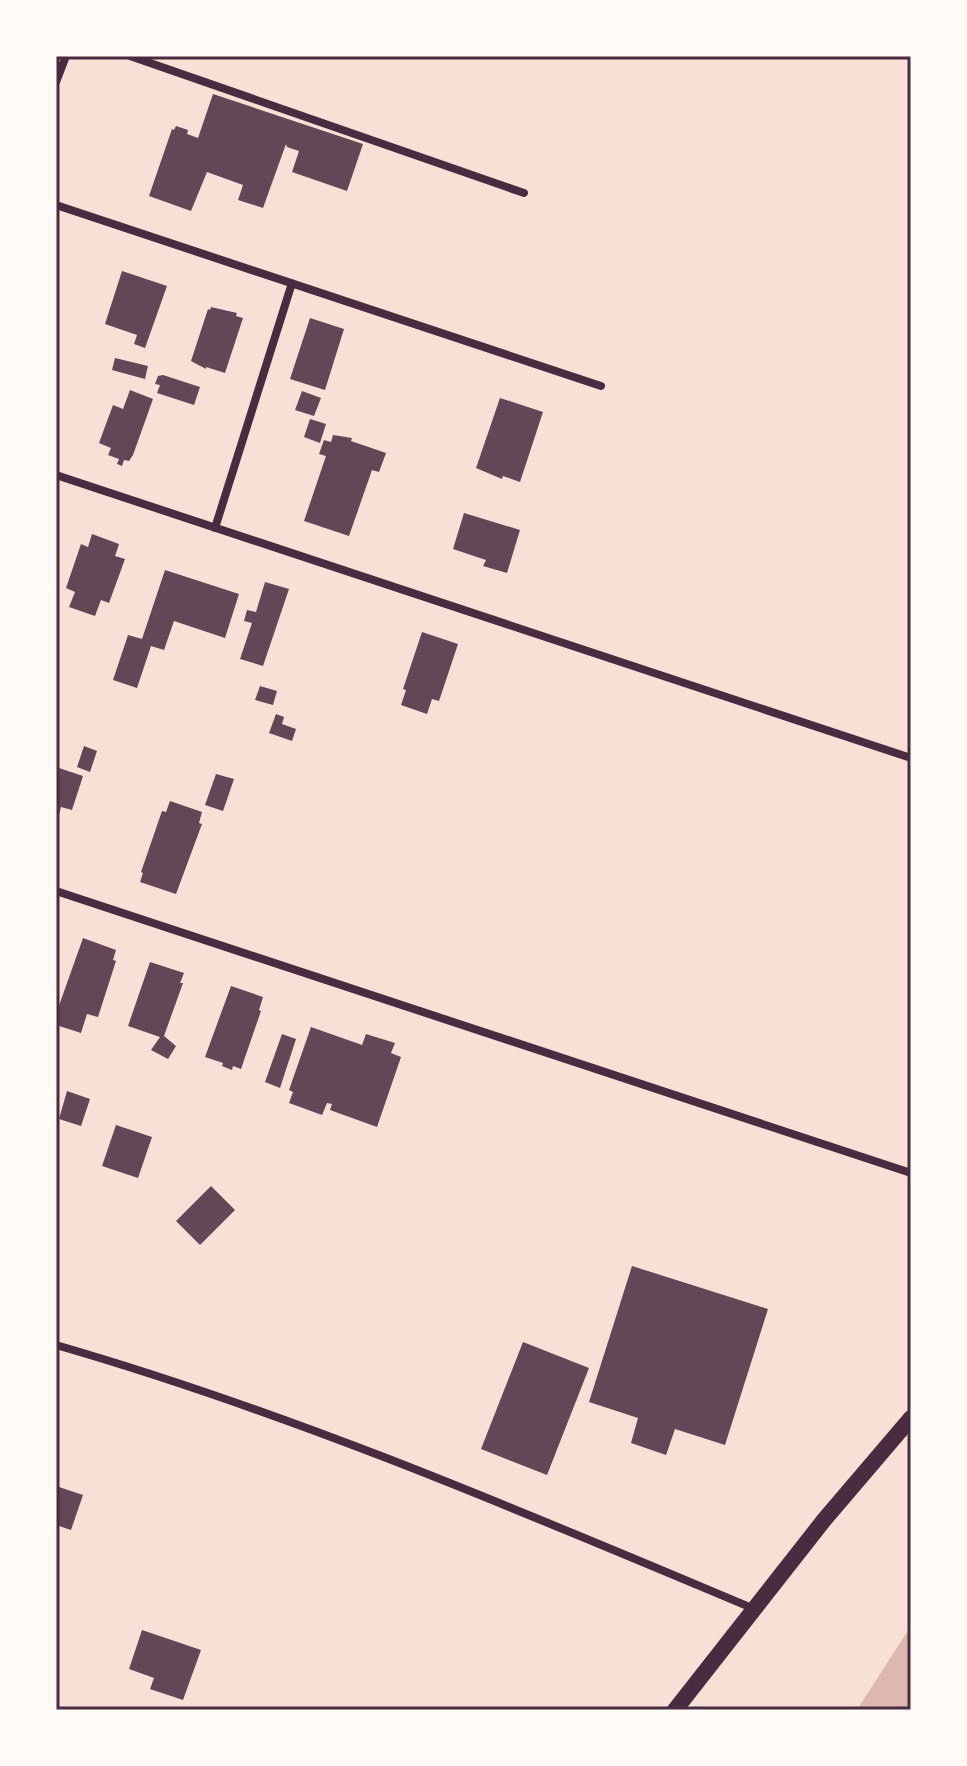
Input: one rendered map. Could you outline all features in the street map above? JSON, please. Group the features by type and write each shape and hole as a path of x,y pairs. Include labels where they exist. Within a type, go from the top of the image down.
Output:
{"main road":[{"path":"675,1710 752,1608 911,1418"}],"street":[{"path":"56,82 66,56"},
{"path":"130,56 524,193"},
{"path":"56,205 601,386"},
{"path":"215,528 292,283"},
{"path":"56,475 911,758"},
{"path":"56,891 911,1173"},
{"path":"56,1345 153,1374 364,1448 752,1608"}],"shaded area":[{"path":"911,1626 911,1710 857,1710 860,1705"}],"building":[{"path":"213,94 363,144 347,191 292,172 299,151 286,144 263,208 238,200 243,185 207,172 191,211 149,196 172,129 176,126 188,130 187,134 198,138"},
{"path":"122,271 167,286 145,348 134,344 137,335 105,324"},
{"path":"211,307 237,313 236,316 243,318 225,373 206,369 191,361"},
{"path":"310,318 344,329 325,390 290,379"},
{"path":"115,358 148,366 145,379 112,370"},
{"path":"158,376 200,387 194,405 157,393 160,385 155,384"},
{"path":"130,390 153,399 133,455 129,461 124,460 122,466 117,464 119,459 108,455 111,448 99,443 113,405 123,409"},
{"path":"302,391 321,398 314,416 295,410"},
{"path":"500,398 543,412 520,482 503,476 502,479 476,468"},
{"path":"310,419 326,424 320,443 304,437"},
{"path":"333,435 352,438 351,441 386,453 379,472 372,470 349,536 304,521 326,456 319,454 324,440 331,442"},
{"path":"464,513 520,530 507,573 483,566 486,560 453,549"},
{"path":"92,534 119,544 115,556 125,559 109,603 101,600 95,616 69,607 75,592 66,588 81,544 88,547"},
{"path":"165,570 239,594 225,638 174,621 164,650 151,646 137,688 113,680 128,635 142,639"},
{"path":"265,582 289,589 263,666 240,659 252,623 244,621 247,610 256,612"},
{"path":"422,632 458,644 439,701 432,699 427,714 401,705 406,690 403,689"},
{"path":"260,686 277,691 273,705 255,700"},
{"path":"276,714 284,717 282,724 296,729 292,741 269,733"},
{"path":"84,746 97,751 90,772 77,767"},
{"path":"56,767 83,776 72,810 61,807 57,822"},
{"path":"216,774 234,779 223,811 205,805"},
{"path":"170,801 202,812 199,823 202,824 176,894 140,882 162,811 166,812"},
{"path":"83,938 116,950 113,960 116,961 98,1017 87,1014 81,1033 56,1025 56,1014"},
{"path":"150,962 184,973 164,1036 176,1046 168,1059 151,1050 160,1037 128,1026"},
{"path":"231,986 263,997 241,1069 233,1066 232,1070 222,1066 223,1063 205,1057"},
{"path":"311,1027 362,1045 366,1034 395,1043 391,1053 401,1057 377,1127 330,1110 332,1104 327,1103 322,1115 289,1103 293,1092 289,1090"},
{"path":"282,1034 296,1039 280,1088 265,1082"},
{"path":"67,1091 90,1099 81,1126 59,1119"},
{"path":"116,1125 152,1137 138,1178 102,1166"},
{"path":"211,1186 235,1210 200,1245 176,1221"},
{"path":"632,1266 768,1309 725,1445 675,1429 666,1455 631,1443 638,1418 589,1402"},
{"path":"523,1342 589,1368 547,1475 481,1449"},
{"path":"56,1486 83,1495 71,1530 56,1525"},
{"path":"142,1630 201,1650 183,1700 150,1689 154,1678 129,1669"}]}
